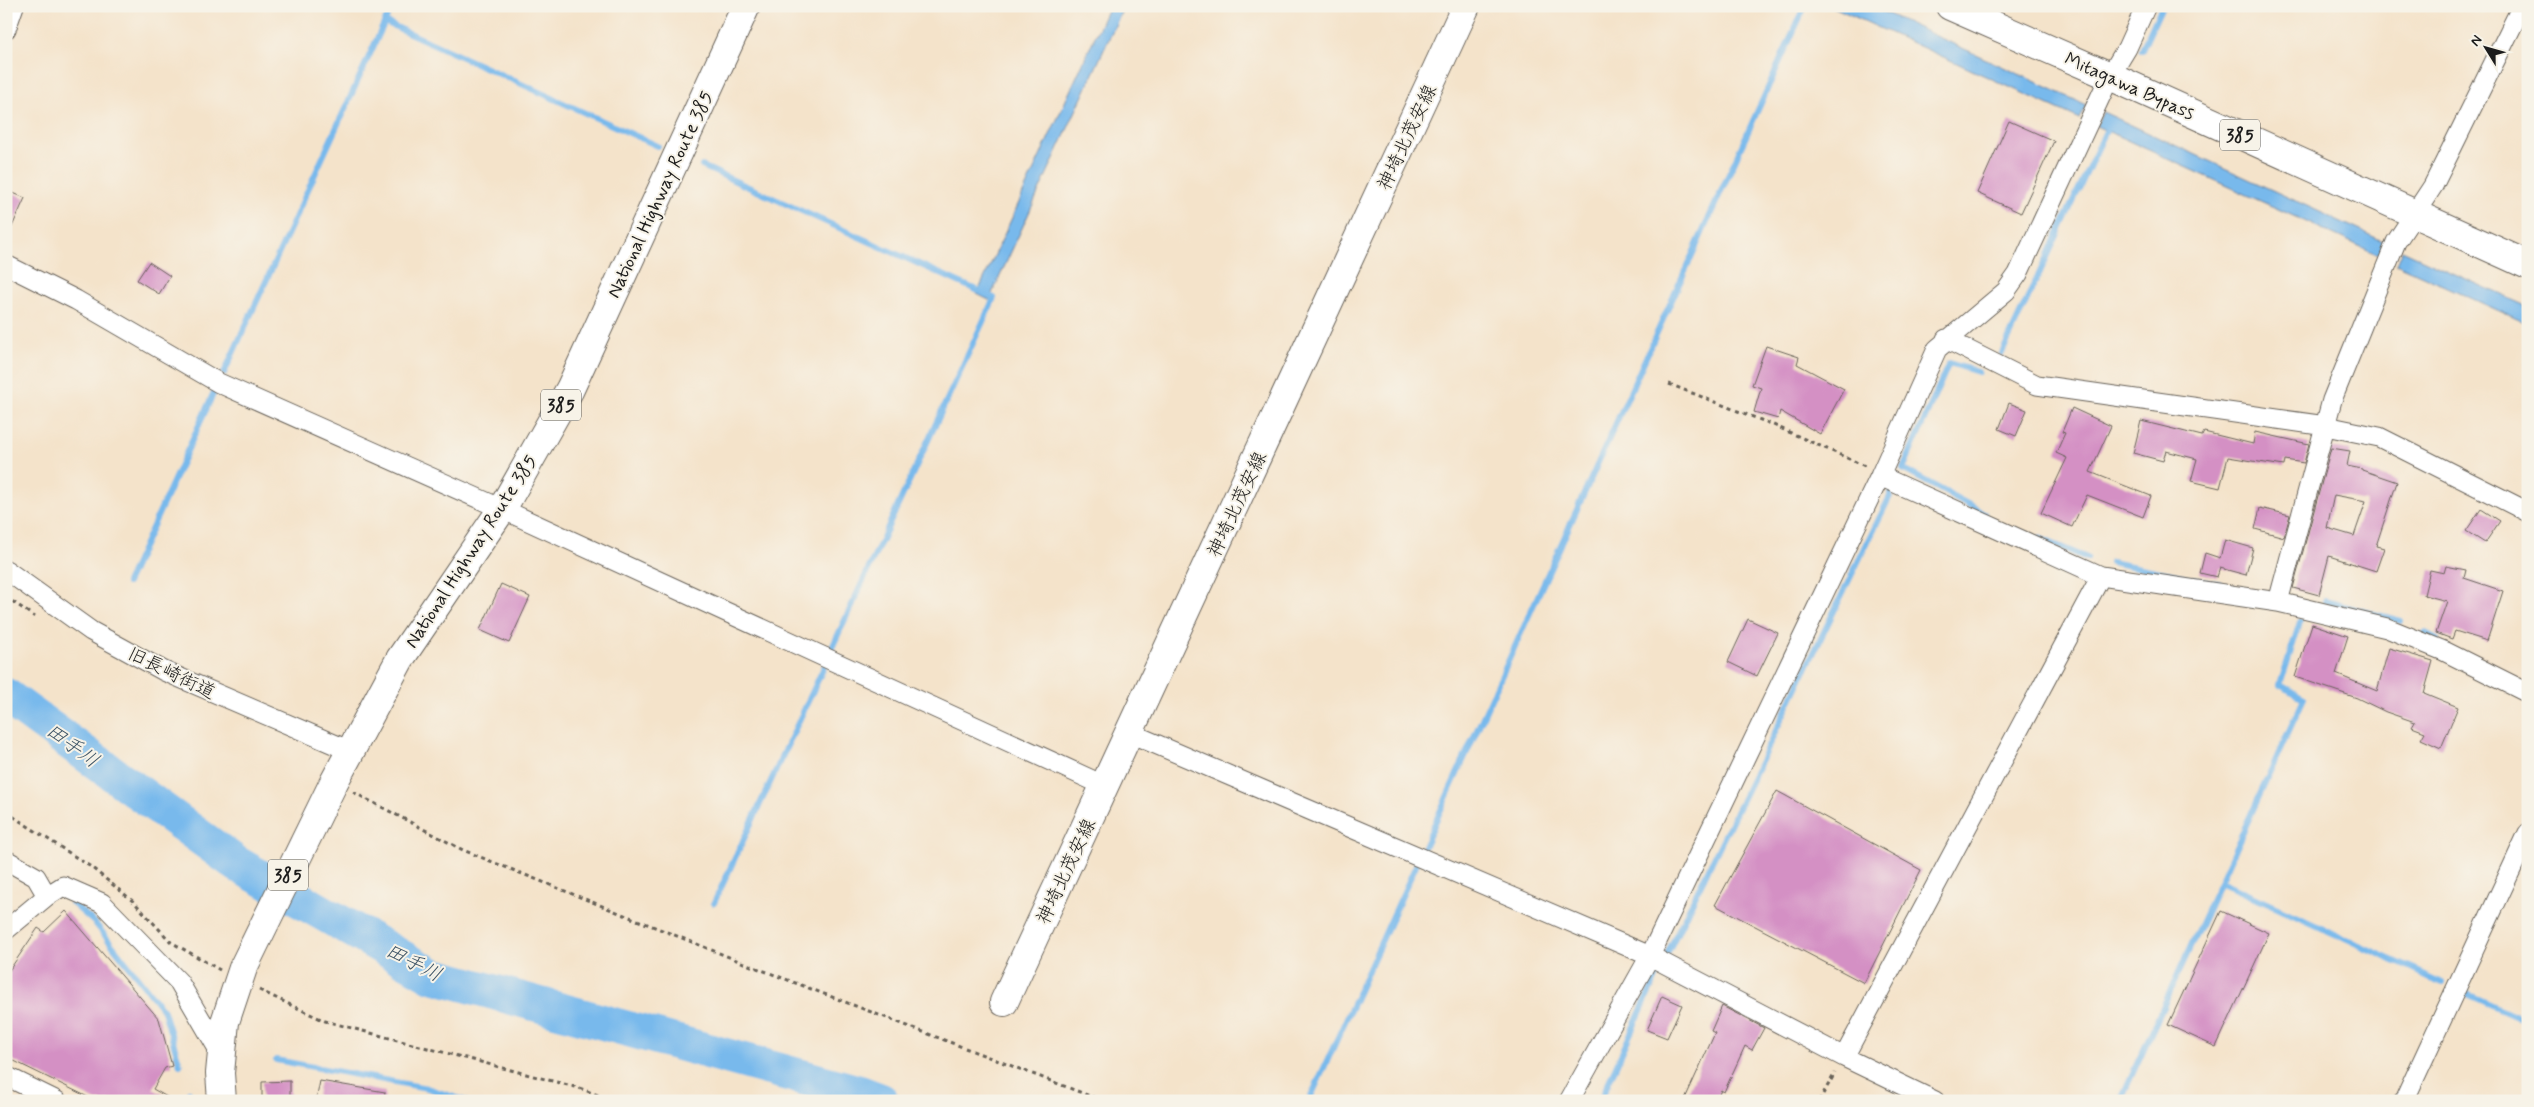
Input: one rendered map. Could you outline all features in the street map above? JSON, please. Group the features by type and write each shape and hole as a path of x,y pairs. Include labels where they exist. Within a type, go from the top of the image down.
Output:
{"main road":[{"name":"National Highway Route 385","path":"222,1101 220,1073 224,1022 241,974 334,782 400,660 502,509 570,389 746,6"},
{"name":"神埼北茂安線","path":"1004,1002 1466,6"},
{"name":"Mitagawa Bypass","path":"1950,6 2110,76 2528,266"}],"street":[{"path":"6,29 14,6"},
{"path":"1569,1101 1650,956 1880,476 1937,348 2006,291 2018,274 2110,76 2127,48 2146,6"},
{"path":"2278,602 2332,400 2396,242 2433,186 2522,6"},
{"path":"6,265 76,300 219,383 502,509 1105,786"},
{"path":"1946,339 2037,385 2326,426 2379,436 2528,512"},
{"path":"1880,476 2101,576 2278,602 2387,628 2444,651 2528,692"},
{"name":"旧長崎街道","path":"6,570 90,631 164,671 350,751"},
{"path":"1844,1057 2101,576"},
{"path":"1130,733 1650,956 1844,1057 1935,1101"},
{"path":"2404,1101 2528,833"},
{"path":"6,860 36,877 47,896"},
{"path":"6,930 47,896 63,886 102,903 179,982 221,1054"},
{"path":"6,1076 57,1101"}],"path":[{"path":"1669,384 1771,424 1871,469 1880,476"},
{"path":"334,782 463,850 754,967 1103,1101"},
{"path":"6,812 91,867 134,902 171,942 241,974 325,1021 580,1088 614,1101"},
{"path":"1819,1101 1844,1057"}],"water":[{"path":"1109,6 1124,6 989,300 977,294"},
{"path":"1831,6 1871,6 2086,105 2080,119"},
{"path":"2103,112 2387,243 2381,256 2096,126"},
{"path":"2402,250 2528,307 2528,324 2396,264"}],"building":[{"path":"2009,121 2054,141 2021,213 1977,193"},
{"path":"6,190 25,198 6,240"},
{"path":"149,262 170,276 159,294 137,280"},
{"path":"1766,346 1799,357 1797,364 1844,389 1820,434 1780,411 1778,419 1754,412 1761,388 1752,385"},
{"path":"2009,403 2027,410 2016,436 1999,429"},
{"path":"2072,408 2111,426 2090,472 2151,496 2143,517 2087,495 2072,527 2041,513 2067,458 2056,453 2065,433 2062,432"},
{"path":"2141,421 2202,436 2204,432 2253,444 2255,432 2309,444 2304,463 2285,460 2284,466 2228,457 2220,488 2191,481 2197,459 2166,451 2163,461 2133,453"},
{"path":"2331,448 2350,451 2347,466 2362,469 2397,482 2376,546 2384,548 2376,571 2329,556 2319,595 2293,588","holes":["2334,495 2366,501 2354,536 2327,528"]},
{"path":"2260,508 2290,515 2284,537 2255,529"},
{"path":"2481,509 2500,521 2485,543 2466,531"},
{"path":"2225,540 2253,548 2246,575 2220,568 2217,577 2200,573 2205,553 2220,558"},
{"path":"2446,566 2466,570 2464,578 2503,591 2487,641 2455,631 2452,639 2436,633 2447,601 2424,595 2430,570 2444,573"},
{"path":"501,584 530,597 509,643 480,630"},
{"path":"1748,619 1778,633 1757,676 1728,662"},
{"path":"2312,624 2348,636 2336,674 2377,691 2389,648 2433,661 2424,693 2458,707 2441,748 2421,739 2425,732 2412,727 2415,722 2386,712 2357,698 2295,677"},
{"path":"1777,791 1921,870 1864,983 1715,905"},
{"path":"66,911 159,1019 172,1066 165,1068 153,1089 174,1101 96,1101 6,1057 6,975 38,928 44,932"},
{"path":"2221,911 2269,933 2216,1047 2168,1025"},
{"path":"1662,996 1682,1005 1667,1038 1647,1030"},
{"path":"1722,1006 1764,1028 1752,1050 1745,1046 1724,1092 1721,1090 1716,1101 1684,1101 1715,1033 1711,1031"},
{"path":"290,1081 290,1101 262,1101 262,1082"},
{"path":"320,1081 385,1092 384,1101 316,1101"}],"waterway":[{"path":"224,373 392,6"},
{"path":"1424,847 1805,6"},
{"path":"2142,50 2162,6"},
{"path":"385,22 658,146"},
{"path":"2002,353 2106,131"},
{"path":"702,166 994,298 831,650"},
{"path":"1978,372 1949,363 1903,469 1984,513"},
{"path":"127,583 214,392"},
{"path":"1667,954 1892,492"},
{"path":"2039,538 2087,558"},
{"path":"2111,562 2220,584"},
{"path":"2325,601 2401,621"},
{"path":"2120,1101 2304,698 2280,685 2300,622"},
{"path":"2425,633 2437,639"},
{"path":"714,903 824,667"},
{"name":"田手川","path":"6,696 237,864 432,975 860,1093 881,1101"},
{"path":"1309,1101 1416,865"},
{"path":"2220,882 2443,983"},
{"path":"72,903 95,923 164,1011 180,1065"},
{"path":"1600,1101 1658,973"},
{"path":"2463,992 2528,1021"},
{"path":"276,1060 427,1088 466,1101"},
{"path":"189,1092 191,1101"}]}
